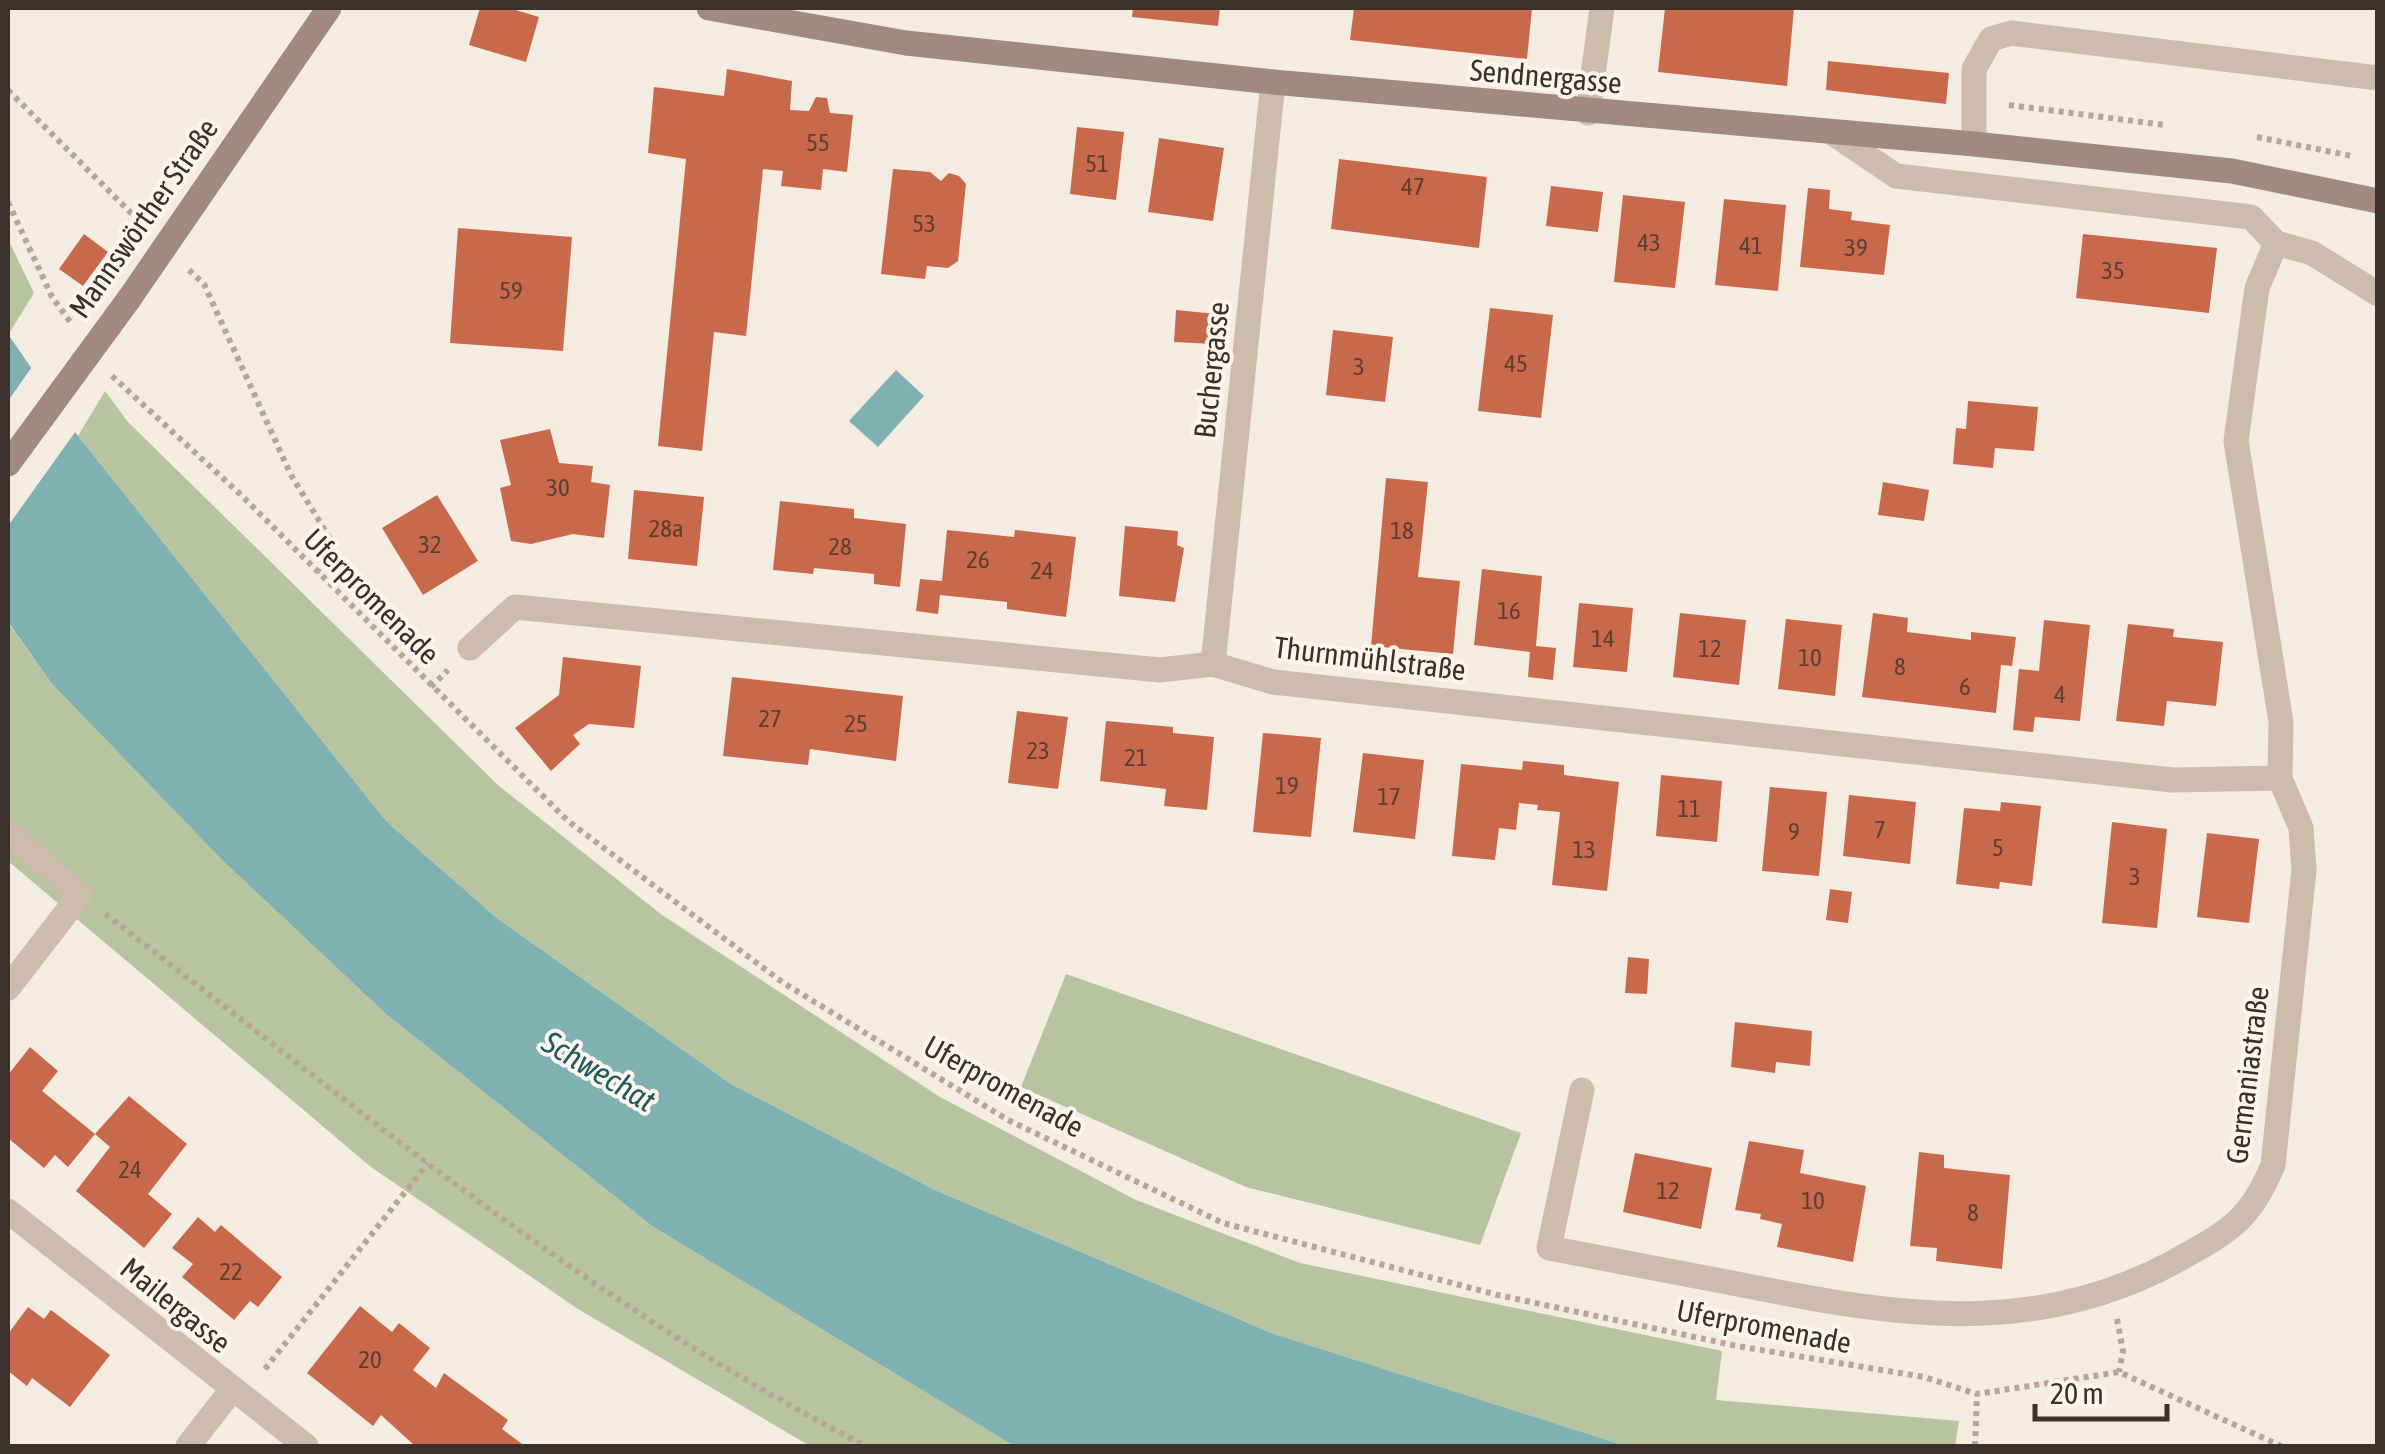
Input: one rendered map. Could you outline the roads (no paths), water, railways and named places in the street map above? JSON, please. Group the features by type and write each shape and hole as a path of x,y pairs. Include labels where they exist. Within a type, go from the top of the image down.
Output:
{"street":[{"name":"Mannswörther Straße","path":"8,464 129,299 329,8"},
{"name":"Sendnergasse","path":"709,8 906,42 1273,82 1588,113 1974,144 2232,171 2378,201"},
{"path":"1588,113 1602,8"},
{"path":"1974,144 1974,69 1991,39 2011,33 2378,78"},
{"name":"Buchergasse","path":"1213,664 1273,82"},
{"path":"1831,132 1896,176 2251,218 2276,243 2312,252 2378,294"},
{"name":"Germaniastraße","path":"1582,1090 1549,1248 1874,1311 1994,1316 2112,1288 2159,1270 2237,1227 2258,1201 2273,1164 2304,870 2301,828 2280,778 2281,722 2236,441 2257,288 2276,243"},
{"name":"Thurnmühlstraße","path":"470,648 514,606 1160,670 1213,664 1273,682 2152,778 2280,778"},
{"path":"8,832 80,895 8,988"},
{"name":"Mailergasse","path":"8,1210 231,1391 306,1446"},
{"path":"188,1446 231,1391"}],"water":[{"name":"Schwechat","path":"8,334 78,436 387,822 498,919 731,1084 935,1190 1274,1334 1626,1446 1014,1446 652,1226 386,1014 222,860 52,684 8,622"},
{"path":"896,370 924,396 878,447 849,421"}]}
